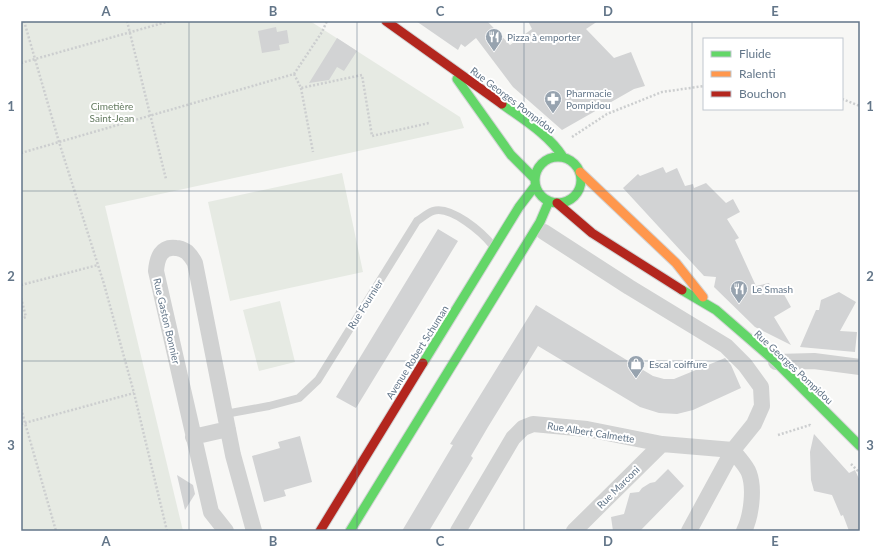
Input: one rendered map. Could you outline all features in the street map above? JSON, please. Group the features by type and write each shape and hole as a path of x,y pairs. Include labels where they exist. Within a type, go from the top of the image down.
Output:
{"main road":[{"name":"Rue Georges Pompidou","path":"386,21 537,129 557,148 564,157"},
{"name":"Rue Georges Pompidou","path":"447,64 511,155 534,182"},
{"path":"550,157 564,157 571,160 576,165 580,172 581,185 574,196 569,200 553,202 538,193 534,182 539,165 544,160 550,157"},
{"name":"Rue Georges Pompidou","path":"580,172 676,263 713,308 776,362 860,446"},
{"name":"Avenue Robert Schuman","path":"320,531 534,182"},
{"name":"Rue Georges Pompidou","path":"553,202 592,233 660,278 713,308"},
{"path":"350,531 553,202"},
{"path":"568,224 573,224 592,233"},
{"path":"523,250 550,230"}],"street":[{"path":"550,230 629,288 726,346 745,365 761,387 762,406 754,424 733,450 689,531"},
{"name":"Rue Gaston Bonnier","path":"226,531 211,512 156,271 157,260 162,250 170,247 180,248 188,253 195,263 233,455 254,531"},
{"path":"706,334 713,308"},
{"path":"726,346 740,331"},
{"path":"776,362 814,361 860,367"},
{"path":"194,437 226,422"},
{"name":"Rue Albert Calmette","path":"458,531 513,438 523,428 533,424 573,428 662,444 733,450"},
{"name":"Rue Marconi","path":"574,531 662,444"},
{"path":"733,450 749,474 752,495 749,522 744,531"}],"lane":[{"name":"Rue Fournier","path":"226,422 269,406 299,398 318,380 417,221 434,210 451,212 486,237 494,248"}],"path":[{"path":"24,21 98,265 134,393 167,531"},
{"path":"127,21 166,179"},
{"path":"21,63 170,21"},
{"path":"21,153 294,74 322,32 327,21"},
{"path":"294,74 301,88 313,152"},
{"path":"301,88 362,75 372,136 429,123"},
{"path":"557,148 607,114 662,92 703,86"},
{"path":"843,99 860,106"},
{"path":"21,285 98,265"},
{"path":"21,298 26,317 21,319"},
{"path":"21,424 134,393"},
{"path":"21,409 56,531"},
{"path":"778,436 810,425 815,430"},
{"path":"847,459 860,473"}],"green space":[{"name":"Cimetière Saint-Jean","path":"21,21 310,21 460,117 464,128 105,206 183,531 21,531"},
{"path":"342,173 363,272 230,301 208,202"},
{"path":"280,301 295,362 259,371 243,310"}],"building":[{"path":"416,21 487,21 510,45 532,29 528,21 598,21 586,29 614,58 631,52 645,86 634,89 562,130 513,87 476,38 465,47 461,44 458,50"},
{"path":"276,27 277,32 287,30 289,43 279,45 280,50 262,53 258,31"},
{"path":"337,38 357,51 344,71 337,67 329,80 309,83"},
{"path":"663,167 666,173 677,168 685,186 693,184 694,188 706,183 726,203 733,199 740,212 727,219 739,238 735,240 756,286 769,283 773,290 780,287 791,307 774,317 791,345 755,327 714,287 716,277 704,276 623,188 638,174 640,176"},
{"path":"438,229 458,241 356,408 336,397"},
{"path":"839,292 856,302 840,331 857,332 855,352 800,347 816,310 819,310 821,300"},
{"path":"536,305 653,376 664,379 674,379 725,358 731,365 741,388 693,410 677,414 659,413 640,407 538,346 488,427 471,456 473,458 429,531 402,531 453,445 450,444"},
{"path":"814,434 849,473 855,470 860,481 860,531 849,531 843,515 841,516 832,495 814,491 811,480 810,452"},
{"path":"300,436 312,482 284,490 286,496 264,502 252,456 280,448 278,442"},
{"path":"668,469 684,486 640,531 613,531 611,517 624,514 630,493 639,492 650,483 655,482"},
{"path":"177,475 193,485 195,494 185,510"}],"traffic: fast":[{"path":"457,79 511,155 534,178"},
{"path":"502,104 543,134 563,157"},
{"path":"563,157 575,163 580,171 581,180 580,189 575,197 567,202 553,203 541,197 536,189 535,175 541,163 549,158 563,157"},
{"path":"423,363 519,207 535,186"},
{"path":"350,531 540,222 549,201"},
{"path":"682,290 716,310 776,362 860,446"}],"traffic: slow":[{"path":"580,172 676,263 703,297"}],"traffic: jam":[{"path":"386,21 502,104"},
{"path":"557,203 592,233 682,290"},
{"path":"320,531 423,363"}],"place":[{"name":"Pizza à emporter","path":"494,52"},
{"name":"Pharmacie Pompidou","path":"553,114"},
{"name":"Le Smash","path":"739,304"},
{"name":"Escal coiffure","path":"636,379"}]}
